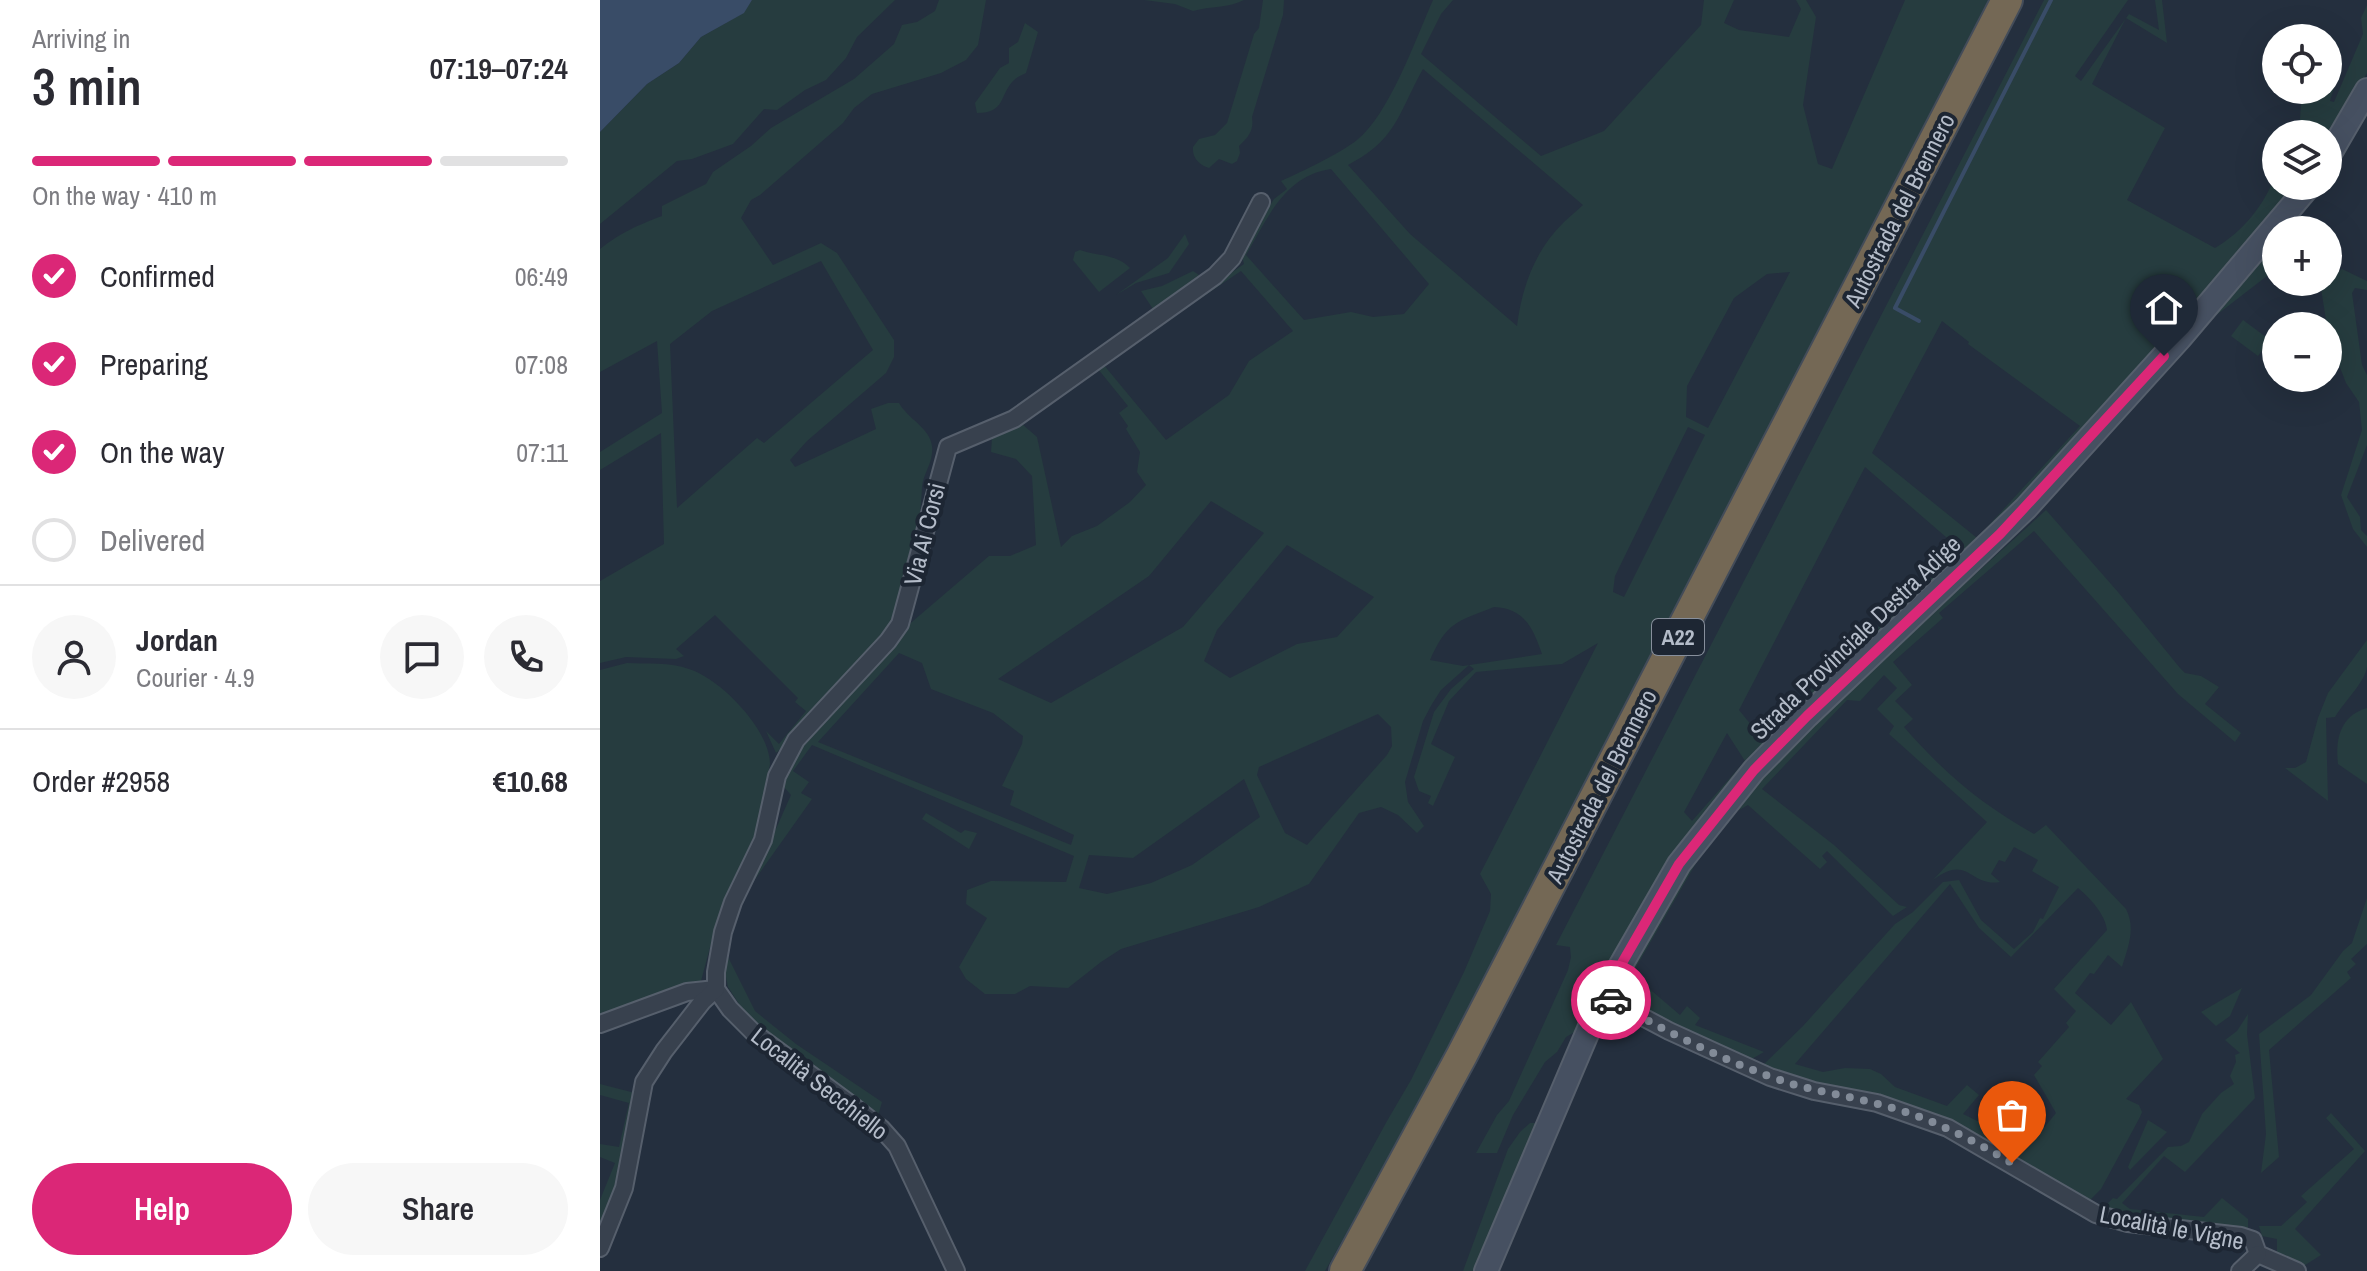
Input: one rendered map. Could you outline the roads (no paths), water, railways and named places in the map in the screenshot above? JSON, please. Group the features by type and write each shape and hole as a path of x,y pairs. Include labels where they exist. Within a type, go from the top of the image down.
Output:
{"highway":[{"name":"Autostrada del Brennero","path":"1345,1271 1484,1013 2007,0"},
{"name":"Autostrada del Brennero","path":"1366,1271 1478,1064 2026,0"}],"main road":[{"path":"2342,133 2367,90"},
{"name":"Strada Provinciale Destra Adige","path":"1486,1271 1603,996 1679,864 1754,770 2026,508 2180,338 2297,200"}],"street":[{"name":"Via Ai Corsi","path":"716,980 723,932 733,902 763,840 777,776 786,756 808,725 848,685 900,624 948,447 1014,419 1215,276 1232,258 1261,202"},
{"path":"600,1024 716,980"},
{"path":"600,1248 624,1188 644,1082 716,980"},
{"name":"Località Secchiello","path":"716,980 730,1009 753,1032 881,1128 897,1146 956,1271"},
{"name":"Località le Vigne","path":"1603,996 1669,1031 1770,1077 1814,1091 1877,1103 1948,1128 2096,1214 2128,1223 2241,1236 2253,1240 2258,1254 2297,1271"},
{"path":"2240,1271 2258,1254"}],"water":[{"path":"600,0 752,0 744,13 701,37 679,63 647,84 600,132"}],"waterway":[{"path":"1919,321 1895,308 2051,0"}]}
